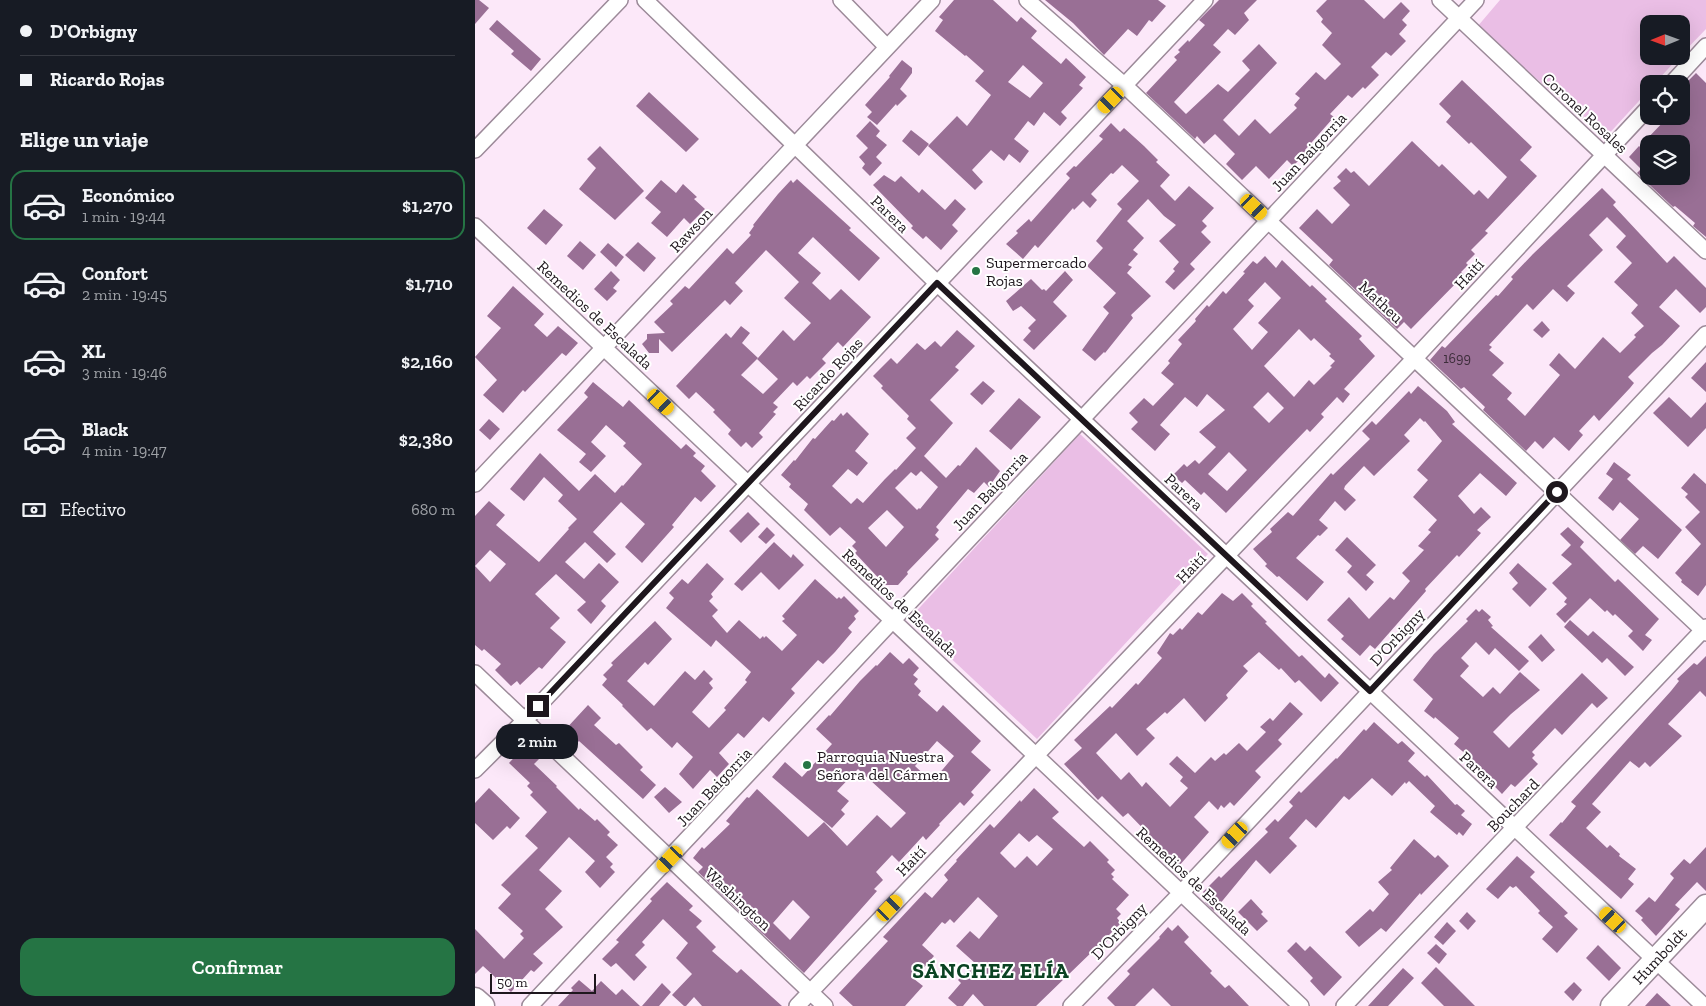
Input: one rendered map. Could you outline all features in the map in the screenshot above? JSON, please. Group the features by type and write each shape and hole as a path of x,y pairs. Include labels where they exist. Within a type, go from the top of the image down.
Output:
{"main road":[{"name":"Humboldt","path":"1612,1006 1706,906"},
{"path":"475,998 483,1006"}],"street":[{"path":"475,150 620,0"},
{"name":"Parera","path":"645,0 937,283 1704,1006"},
{"path":"841,0 887,47"},
{"name":"Rawson","path":"475,484 932,0"},
{"name":"Matheu","path":"1027,0 1124,86 1705,630"},
{"name":"Ricardo Rojas","path":"475,770 525,720 1205,0"},
{"name":"Coronel Rosales","path":"1440,0 1706,251"},
{"name":"Juan Baigorria","path":"530,1006 1476,0"},
{"path":"1679,75 1706,46"},
{"name":"Haití","path":"797,1006 1415,358 1640,117"},
{"name":"Remedios de Escalada","path":"475,226 1301,1006"},
{"name":"D'Orbigny","path":"1071,1006 1181,893 1706,334"},
{"name":"Bouchard","path":"1344,1006 1705,630"},
{"name":"Washington","path":"475,673 825,1006"}],"shaded area":[{"path":"1500,0 1706,0 1706,29 1690,46 1690,15 1640,15 1640,65 1672,65 1662,75 1640,75 1640,100 1605,138 1477,27"},
{"path":"1080,434 1208,554 1037,739 909,619"}],"building":[{"path":"475,0 479,0 489,8 475,24"},
{"path":"954,0 993,0 1017,22 1021,17 1037,31 1031,38 1061,64 1066,58 1086,77 1079,85 1083,88 1061,112 1067,118 1060,126 1044,112 1034,126 1028,121 1014,139 1029,151 1020,163 1009,154 1004,161 991,150 972,170 983,182 975,190 928,146 957,116 967,126 991,95 975,81 984,71 935,31 943,20 939,17","holes":["1023,65 1043,83 1030,98 1008,82"]},
{"path":"1045,0 1158,0 1166,6 1152,22 1149,20 1137,36 1128,29 1104,55 1073,23"},
{"path":"1219,0 1257,0 1244,13 1249,20 1235,35 1228,29 1213,45 1221,52 1174,102 1186,114 1218,84 1228,92 1250,70 1242,61 1259,44 1277,63 1223,120 1239,136 1255,119 1270,134 1297,108 1294,105 1300,98 1295,94 1316,72 1325,80 1341,64 1322,45 1332,33 1321,22 1323,19 1316,11 1327,0 1364,0 1384,19 1401,2 1410,11 1402,20 1407,25 1399,34 1406,41 1391,56 1386,52 1371,67 1379,75 1365,89 1363,87 1352,98 1348,95 1330,114 1334,117 1305,150 1307,152 1293,166 1287,160 1269,179 1256,166 1242,180 1226,164 1235,154 1215,134 1204,144 1197,136 1195,139 1146,93 1177,60 1174,57 1180,52 1178,50 1188,40 1189,42 1205,25 1199,20"},
{"path":"497,20 541,59 531,71 511,54 514,51 489,29"},
{"path":"902,60 912,68 912,73 900,89 907,96 897,106 896,104 877,125 867,117 872,112 865,105 890,77"},
{"path":"1696,73 1706,83 1706,237 1693,226 1695,223 1675,206 1673,207 1650,185 1690,185 1690,135 1651,135 1660,125 1690,125 1690,79"},
{"path":"1462,80 1532,147 1520,160 1537,176 1485,231 1488,233 1471,250 1475,254 1466,263 1468,265 1461,272 1464,275 1411,329 1404,322 1397,329 1329,265 1333,260 1299,228 1317,209 1332,224 1350,205 1333,188 1341,181 1337,177 1346,168 1351,173 1354,171 1369,186 1412,141 1439,167 1442,164 1474,195 1479,190 1488,199 1507,177 1471,142 1469,144 1446,122 1451,116 1439,104"},
{"path":"649,92 699,139 686,152 636,106"},
{"path":"870,121 880,131 876,136 887,145 876,157 882,163 870,176 862,168 865,164 859,157 868,148 856,136"},
{"path":"1111,123 1120,132 1124,128 1158,160 1156,162 1170,175 1160,186 1175,201 1189,186 1214,208 1202,221 1207,226 1201,232 1211,242 1190,264 1195,269 1174,290 1165,282 1175,271 1173,269 1179,262 1159,241 1176,225 1164,216 1148,199 1127,221 1144,238 1133,250 1138,254 1128,265 1132,267 1127,273 1151,296 1131,315 1133,318 1105,353 1095,361 1082,350 1109,313 1103,307 1116,293 1087,266 1103,248 1096,241 1122,209 1117,204 1139,181 1122,165 1113,174 1111,173 1091,194 1097,200 1090,208 1083,201 1074,210 1073,208 1038,248 1035,245 1023,259 1006,244 1029,219 1031,222 1070,178 1066,174 1074,166 1076,167 1103,139 1099,136"},
{"path":"911,130 929,144 919,156 902,141"},
{"path":"600,146 644,191 615,220 579,189 596,168 587,159"},
{"path":"1640,147 1640,168 1629,157"},
{"path":"884,175 895,182 901,176 919,193 922,189 945,210 955,199 966,209 952,225 958,231 941,250 926,236 923,239 911,228 913,226 873,185"},
{"path":"797,179 851,228 849,230 880,258 859,281 813,237 798,253 821,273 812,283 830,300 841,289 871,317 843,347 838,342 822,359 826,363 810,379 807,376 797,386 793,382 773,403 778,407 773,412 776,414 759,433 763,437 752,448 746,442 741,447 728,434 731,430 713,412 715,410 696,392 689,399 676,386 726,333 731,338 741,326 750,333 742,343 758,358 783,330 794,341 811,323 784,298 799,282 766,250 735,283 743,291 730,305 725,300 672,352 659,339 659,353 649,353 642,344 647,339 647,334 665,333 654,322 673,304 670,301 685,286 689,289 727,248 733,254 751,235 749,233 753,225 778,194 791,180 793,183","holes":["757,359 778,379 763,394 741,375"]},
{"path":"661,180 676,193 683,184 697,197 694,199 705,209 690,224 684,218 667,237 651,223 661,212 645,198"},
{"path":"1602,188 1616,202 1613,205 1667,263 1674,256 1706,288 1706,307 1700,313 1676,289 1659,307 1680,326 1628,377 1634,383 1599,421 1594,415 1579,431 1583,435 1569,451 1554,437 1543,449 1535,441 1526,451 1483,410 1485,407 1464,387 1461,389 1430,360 1442,346 1445,348 1496,295 1498,296 1513,279 1511,277","holes":["1607,217 1626,236 1616,247 1632,263 1614,282 1638,305 1631,313 1644,326 1620,353 1603,337 1575,369 1559,353 1549,365 1560,375 1525,416 1507,399 1512,393 1492,375 1504,363 1489,350 1492,347 1489,345 1527,304 1533,310 1553,289 1567,302 1575,293 1567,286 1603,250 1589,235"]},
{"path":"544,209 563,225 546,245 527,228"},
{"path":"580,241 596,255 583,270 567,256"},
{"path":"638,242 656,258 644,272 625,255"},
{"path":"608,243 624,257 616,267 600,252"},
{"path":"1265,256 1276,268 1282,260 1310,287 1312,285 1327,299 1325,301 1362,336 1359,339 1375,356 1344,389 1350,394 1343,403 1337,397 1321,414 1324,417 1310,432 1307,429 1226,513 1204,492 1201,495 1185,480 1182,483 1173,475 1184,464 1187,467 1195,460 1199,464 1216,447 1199,432 1225,410 1207,394 1197,407 1185,397 1160,425 1170,434 1155,451 1131,429 1138,422 1129,413 1144,398 1153,406 1174,384 1161,373 1182,344 1178,340 1196,321 1195,319 1207,305 1209,307 1223,291 1226,294 1253,261 1257,264","holes":["1265,282 1281,298 1258,323 1268,332 1252,350 1233,329 1254,306 1248,300","1299,329 1311,341 1314,338 1331,354 1329,356 1335,361 1330,366 1332,367 1314,385 1309,380 1294,397 1264,366","1268,392 1284,408 1269,423 1253,407","1229,452 1247,470 1227,491 1208,474"]},
{"path":"611,271 620,280 613,288 617,291 607,301 594,289"},
{"path":"1065,271 1073,280 1053,302 1067,316 1034,350 1023,340 1031,331 1028,328 1036,320 1021,306 1013,311 1006,301 1031,279 1042,290 1046,291"},
{"path":"513,286 544,314 534,325 547,337 558,326 578,343 566,356 562,353 525,392 523,390 503,413 483,395 497,380 475,357 501,328 487,316"},
{"path":"1542,321 1550,330 1542,338 1533,330"},
{"path":"957,330 975,346 955,367 959,370 930,400 953,423 924,456 946,478 958,465 960,466 976,447 1000,471 989,487 984,482 974,493 968,489 936,527 939,530 935,535 939,539 907,572 908,574 898,585 885,585 855,553 857,551 852,546 856,542 840,527 830,536 804,510 808,504 789,487 791,484 781,475 813,438 815,439 841,413 843,416 847,412 869,434 855,451 868,463 857,476 848,469 832,486 851,504 857,498 863,503 916,448 906,438 916,428 907,419 909,416 881,388 883,386 873,376 891,358 897,364 917,343 925,350 935,341 941,347","holes":["921,471 938,487 920,509 917,510 895,488 911,472 916,476","887,510 904,527 886,547 868,528"]},
{"path":"1706,362 1706,392 1691,378"},
{"path":"983,381 995,391 982,405 970,394"},
{"path":"593,382 623,407 629,400 681,449 686,444 696,453 693,456 705,466 701,471 716,486 701,502 695,497 672,525 674,527 642,563 625,547 645,524 621,502 593,532 616,554 607,563 585,542 565,562 584,579 599,563 619,582 601,601 606,606 591,624 577,610 586,602 556,574 535,594 560,618 550,628 566,642 542,669 539,667 520,685 517,681 511,686 495,670 501,664 484,649 482,651 475,645 475,516 489,501 505,515 496,525 539,562 577,519 558,501 563,495 544,477 524,501 510,489 540,453 579,491 595,474 615,493 642,464 623,446 626,443 606,425 591,442 606,456 591,472 579,462 586,454 557,430 588,397 584,393","holes":["490,550 506,564 490,582 475,566"]},
{"path":"1418,386 1447,411 1455,422 1452,424 1517,483 1506,496 1480,473 1458,496 1474,514 1481,507 1491,517 1477,530 1481,533 1425,589 1426,591 1375,649 1370,645 1360,656 1341,639 1344,636 1327,620 1349,597 1369,619 1390,597 1394,600 1410,581 1402,573 1424,550 1418,546 1431,532 1428,530 1437,520 1413,497 1428,480 1417,470 1442,441 1425,421 1420,418 1404,435 1410,441 1374,476 1364,466 1345,486 1344,489 1356,500 1345,511 1335,501 1319,520 1328,528 1320,536 1318,535 1296,558 1324,582 1307,601 1265,566 1267,564 1253,549 1272,532 1270,529 1288,512 1293,516 1331,473 1333,475 1370,439 1362,431 1372,421 1376,425 1409,391 1411,394"},
{"path":"1669,397 1691,418 1706,402 1706,428 1688,447 1653,413"},
{"path":"1019,398 1041,417 1011,450 989,431"},
{"path":"489,419 500,429 490,440 479,430"},
{"path":"1614,462 1631,475 1627,479 1682,530 1658,559 1643,546 1635,554 1620,540 1639,519 1620,502 1613,511 1598,498 1613,479 1606,474"},
{"path":"1694,473 1706,484 1706,585 1698,596 1681,582 1682,580 1675,573 1701,544 1685,527 1700,512 1685,497 1688,494 1681,488"},
{"path":"748,512 760,524 741,543 729,531"},
{"path":"767,527 775,535 766,544 758,537"},
{"path":"1568,527 1584,542 1580,547 1615,582 1618,579 1659,619 1645,635 1652,640 1643,651 1628,636 1633,631 1615,614 1613,616 1607,610 1605,612 1590,598 1565,623 1556,614 1567,604 1564,602 1567,598 1552,583 1572,564 1561,555 1571,545 1560,534"},
{"path":"1347,537 1376,565 1366,575 1374,582 1366,591 1347,572 1352,566 1335,550"},
{"path":"774,542 791,558 793,554 804,565 779,590 761,572 742,591 734,584"},
{"path":"707,563 724,579 711,594 713,597 709,601 718,610 712,616 727,633 739,620 760,639 766,636 782,651 797,635 782,621 785,619 782,616 815,579 837,599 839,597 841,599 844,596 859,611 854,616 856,619 848,628 852,632 835,652 823,664 818,660 791,689 795,693 769,722 763,717 744,738 738,733 719,753 729,764 717,777 710,770 693,789 679,774 693,757 677,742 672,748 651,728 647,731 602,685 607,679 603,675 613,665 611,663 655,621 672,639 648,665 645,662 627,681 654,706 685,671 695,680 704,670 713,679 709,683 713,688 692,712 709,728 726,710 724,708 747,682 745,680 751,672 716,640 711,647 666,608 674,598 669,593 682,579 688,584"},
{"path":"1518,563 1547,589 1530,607 1512,589 1518,583 1509,573"},
{"path":"1222,593 1233,601 1242,593 1253,604 1251,606 1267,622 1265,623 1299,657 1302,655 1325,678 1329,673 1339,683 1321,702 1299,680 1295,683 1281,668 1279,670 1259,652 1243,666 1248,671 1226,695 1228,698 1205,722 1184,698 1167,714 1165,712 1146,729 1155,738 1137,756 1116,733 1096,753 1121,780 1129,772 1142,787 1146,782 1170,807 1188,788 1180,781 1183,777 1169,764 1177,756 1195,773 1211,757 1215,761 1224,753 1226,755 1239,743 1247,751 1266,732 1260,727 1270,718 1273,721 1290,702 1303,714 1278,740 1282,744 1255,771 1261,777 1234,806 1230,802 1224,808 1221,805 1218,810 1209,801 1194,817 1209,832 1178,867 1156,848 1158,844 1128,813 1123,817 1102,796 1098,800 1064,764 1082,748 1074,740 1110,706 1112,708 1136,683 1138,685 1162,658 1157,653 1170,633 1173,635 1180,628 1182,630 1198,612 1202,615"},
{"path":"1476,609 1479,612 1482,609 1491,617 1488,620 1493,626 1491,627 1529,661 1519,671 1495,648 1489,655 1476,642 1461,658 1469,666 1460,676 1483,697 1493,687 1500,694 1520,672 1540,690 1493,732 1509,748 1582,673 1608,698 1597,708 1592,703 1562,735 1555,728 1532,752 1535,755 1532,758 1538,764 1515,787 1511,784 1502,794 1468,759 1469,757 1454,744 1459,738 1435,717 1434,719 1424,711 1433,699 1413,680 1434,654 1468,621 1466,619"},
{"path":"1570,620 1588,636 1593,631 1634,667 1625,676 1607,658 1602,663 1564,627"},
{"path":"1541,634 1555,650 1542,662 1528,647"},
{"path":"890,652 903,664 909,658 919,668 913,675 918,679 914,684 921,691 918,695 937,712 943,705 981,741 971,752 991,770 971,792 974,795 964,806 960,802 926,840 923,836 899,862 892,855 876,872 883,880 874,889 877,891 804,973 698,872 703,867 693,858 702,847 704,849 730,824 726,821 747,797 749,798 757,789 808,837 824,822 847,846 877,815 891,828 906,813 858,769 837,791 849,801 841,810 845,814 832,828 772,777 785,762 802,777 832,744 816,729 830,716 860,681","holes":["937,741 954,756 932,782 915,766","793,900 810,917 790,940 773,923"]},
{"path":"1706,656 1706,697 1700,691 1668,724 1682,736 1650,767 1645,762 1639,768 1630,761 1592,804 1601,812 1586,828 1607,848 1610,845 1620,854 1619,856 1636,869 1628,879 1634,884 1621,899 1549,835 1576,806 1571,802 1671,691 1679,681 1677,679 1694,663 1697,665"},
{"path":"588,705 601,718 594,725 616,745 619,743 643,767 640,770 656,785 643,799 579,741 577,743 564,731"},
{"path":"1374,722 1398,744 1402,741 1415,753 1408,761 1425,777 1427,775 1455,805 1457,804 1465,811 1461,815 1472,824 1463,836 1459,832 1457,835 1430,812 1435,806 1409,781 1406,784 1405,782 1392,796 1372,778 1349,800 1344,796 1316,828 1306,819 1289,838 1297,846 1270,874 1256,860 1214,911 1205,902 1209,898 1203,892 1219,876 1221,878 1268,832 1265,829 1275,819 1278,822 1293,806 1289,802 1299,791 1301,793 1337,759 1364,729 1366,731"},
{"path":"525,746 539,759 534,764 579,810 580,808 595,821 597,819 610,832 607,835 618,845 606,857 613,864 610,867 615,872 600,888 585,872 595,861 569,837 539,870 562,891 545,909 563,927 533,954 543,963 534,972 531,970 511,992 483,966 475,974 475,929 504,959 524,938 520,934 523,931 498,908 511,894 501,885 538,848 525,836 547,812 530,795 533,792 527,786 530,783 509,763"},
{"path":"665,787 682,802 669,813 654,797"},
{"path":"489,788 520,818 510,829 507,826 493,840 475,823 475,803"},
{"path":"1034,788 1059,812 1052,818 1084,847 1090,841 1109,860 1107,862 1115,870 1111,874 1114,877 1112,879 1129,895 1116,909 1121,914 1117,918 1121,923 1109,935 1111,937 1099,949 1097,947 1036,1006 984,1006 973,994 963,1006 957,1006 948,998 961,983 958,980 975,963 956,946 970,931 979,939 998,916 978,897 954,923 950,919 945,924 942,922 922,945 934,956 914,979 923,986 905,1006 853,1006 839,993 888,941 883,937 925,892 932,898 948,880 944,875 956,860 990,824 994,828 1020,800 1021,802","holes":["1019,833 1029,842 1037,835 1053,849 1037,866 1027,856 1015,868 1000,853"]},
{"path":"1414,839 1435,858 1438,855 1449,866 1421,895 1420,893 1386,932 1381,928 1359,947 1345,932 1370,909 1373,912 1389,894 1378,882 1392,870 1390,868"},
{"path":"1706,847 1706,891 1697,882 1675,905 1680,909 1656,936 1641,920 1643,918 1635,911 1649,897 1655,902 1674,878 1670,874 1684,859 1690,864"},
{"path":"1517,856 1535,872 1530,877 1568,913 1564,916 1578,929 1557,953 1542,939 1553,927 1538,913 1540,911 1516,886 1513,888 1510,886 1498,899 1486,889"},
{"path":"667,882 693,906 689,910 702,921 696,927 716,947 712,951 737,973 741,969 782,1006 702,1006 694,997 684,1006 672,995 692,974 676,958 688,943 663,919 642,942 645,945 635,955 647,967 634,981 616,963 611,967 602,959 619,942 616,940 652,901 650,899"},
{"path":"1251,899 1263,912 1261,914 1268,921 1257,931 1238,912"},
{"path":"1467,912 1476,921 1468,930 1459,921"},
{"path":"1447,922 1456,931 1443,945 1434,937"},
{"path":"1178,925 1189,937 1184,942 1212,971 1210,973 1225,988 1229,985 1249,1006 1171,1006 1153,988 1135,1006 1115,1006 1107,998 1130,974 1127,971 1160,938 1168,927 1172,931"},
{"path":"1296,942 1305,951 1310,946 1342,977 1324,996 1310,981 1313,978 1287,951"},
{"path":"1436,944 1447,954 1439,964 1427,953"},
{"path":"1598,945 1621,968 1609,981 1586,958"},
{"path":"1436,967 1475,1006 1444,1006 1421,983"},
{"path":"1403,968 1414,978 1388,1006 1368,1006"},
{"path":"579,980 592,991 601,981 616,995 622,989 640,1006 558,1006 573,990 571,988"},
{"path":"1574,982 1582,990 1573,1001 1564,992"},
{"path":"662,983 671,992 659,1006 642,1006"},
{"path":"1657,993 1671,1006 1645,1006"}],"place":[{"name":"Supermercado Rojas","path":"976,271"},
{"name":"Parroquia Nuestra Señora del Cármen","path":"807,765"}],"district":[{"name":"SÁNCHEZ ELÍA","path":"991,970"}],"route":[{"path":"538,706 937,283 1370,691 1557,492"}]}
